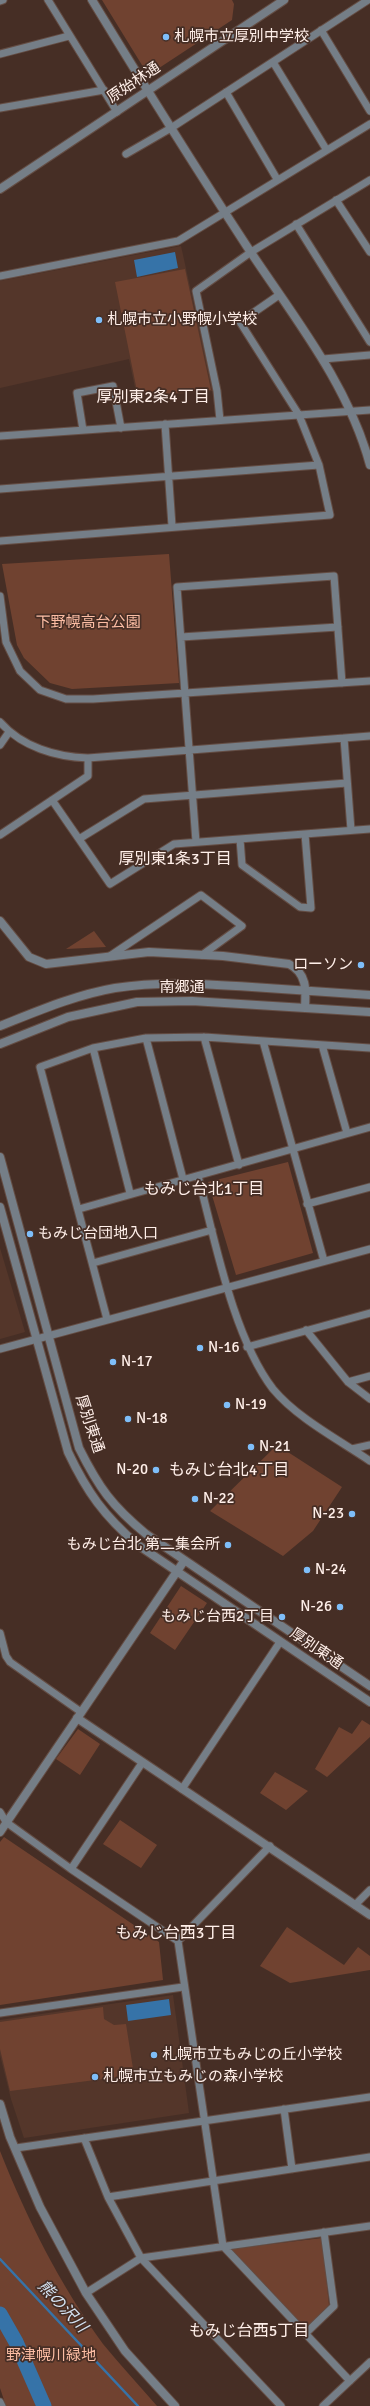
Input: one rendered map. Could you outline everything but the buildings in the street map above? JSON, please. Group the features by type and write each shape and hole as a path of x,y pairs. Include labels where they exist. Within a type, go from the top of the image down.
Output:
{"street":[{"path":"48,0 117,112"},
{"path":"92,0 224,211 323,360 351,411 370,465"},
{"name":"原始林通","path":"0,189 284,0"},
{"path":"126,154 171,128 368,0 370,3"},
{"path":"321,30 370,111"},
{"path":"0,54 69,36"},
{"path":"272,62 326,149"},
{"path":"0,108 104,90"},
{"path":"226,92 277,179"},
{"path":"0,276 178,241 224,211 370,124"},
{"path":"220,420 217,391 196,291 251,252 370,180"},
{"path":"336,200 370,252"},
{"path":"296,224 370,342"},
{"path":"0,541 172,526 330,515 319,465 299,415 240,322 279,295"},
{"path":"323,360 370,355"},
{"path":"83,430 77,393 113,386 121,428"},
{"path":"0,436 370,410"},
{"path":"164,424 172,526"},
{"path":"0,489 319,465"},
{"path":"196,842 177,587 334,576 342,683"},
{"path":"0,596 6,642 20,670 40,690 66,699 93,699 370,681"},
{"path":"181,637 338,627"},
{"path":"0,722 9,732 41,750 67,758 88,758 370,736"},
{"path":"0,745 9,732"},
{"path":"344,738 351,830"},
{"path":"0,835 88,776 88,758"},
{"path":"79,839 144,799 347,783"},
{"path":"52,800 110,884 174,844 370,829"},
{"path":"240,839 242,865 300,908 311,908 305,834"},
{"path":"109,956 201,895 242,926 202,955"},
{"path":"0,921 30,957 46,964 149,952 202,955 289,964 296,967 303,976 306,991 305,1008"},
{"name":"南郷通","path":"0,1026 56,1003 116,988 192,984 370,995"},
{"name":"南郷通","path":"0,1044 68,1017 137,1002 192,1001 370,1012"},
{"path":"204,1037 240,1165"},
{"path":"107,1319 79,1209 40,1067 92,1048 146,1038 204,1037 370,1048"},
{"path":"146,1038 183,1179"},
{"path":"263,1041 324,1261"},
{"path":"322,1045 347,1133"},
{"path":"92,1048 130,1194"},
{"path":"79,1209 183,1179 240,1165 370,1127"},
{"name":"厚別東通","path":"0,1157 79,1448 95,1479 118,1511 184,1561 370,1686"},
{"path":"198,1176 228,1287 247,1347 274,1389 305,1418 370,1461"},
{"path":"307,1204 370,1186"},
{"name":"厚別東通","path":"0,1207 68,1452 83,1484 113,1524 138,1545 370,1702"},
{"path":"93,1263 212,1230"},
{"path":"0,1348 370,1249"},
{"path":"247,1347 370,1313"},
{"path":"306,1330 348,1382 370,1399"},
{"path":"348,1382 370,1376"},
{"path":"352,1449 370,1445"},
{"path":"0,1832 184,1561"},
{"path":"0,1634 6,1656 10,1662 142,1763 270,1846 370,1915"},
{"path":"182,1789 280,1642"},
{"path":"70,1869 142,1763"},
{"path":"0,1812 6,1822 70,1869 178,1941"},
{"path":"178,1941 270,1846"},
{"path":"354,1905 370,1890"},
{"path":"178,1941 183,1988 223,2246 350,2381"},
{"path":"0,2013 183,1988"},
{"path":"16,2148 370,2097"},
{"path":"0,2104 37,2208 86,2293 125,2351 175,2406"},
{"path":"284,2110 292,2169"},
{"path":"84,2138 108,2197 141,2258 281,2406"},
{"path":"108,2197 370,2157"},
{"path":"86,2293 141,2258 370,2226"},
{"path":"305,2334 334,2306 324,2232"},
{"path":"323,2406 370,2362"},
{"path":"0,2402 2,2406"}],"shaded area":[{"name":"札幌市立小野幌小学校","path":"181,246 213,391 137,397 129,359 0,388 0,281"},
{"path":"0,1248 25,1332 0,1339"},
{"name":"札幌市立もみじの森小学校","path":"173,1995 189,2113 24,2138 11,2099 0,2055 0,2020"}],"green space":[{"name":"札幌市立厚別中学校","path":"102,0 232,0 234,4 232,20 150,74 145,70"},
{"path":"185,269 211,390 138,396 115,282"},
{"name":"下野幌高台公園","path":"169,554 179,683 72,689 50,683 24,658 17,645 2,564"},
{"path":"94,931 106,947 66,949"},
{"path":"288,1162 313,1253 236,1275 208,1182"},
{"path":"277,1445 342,1487 313,1531 283,1556 210,1511"},
{"path":"181,1586 207,1603 175,1650 150,1633"},
{"path":"362,1720 370,1725 370,1737 327,1777 315,1769 339,1727 352,1734"},
{"path":"78,1729 100,1744 80,1775 56,1759"},
{"path":"275,1772 308,1791 286,1810 260,1793"},
{"path":"120,1820 157,1845 141,1868 103,1844"},
{"path":"4,1837 159,1942 163,1980 0,2005 0,1842"},
{"path":"287,1927 344,1965 358,1947 370,1956 370,1970 290,1983 260,1966"},
{"path":"103,2007 104,2019 114,2025 126,2024 134,2075 10,2091 0,2049 0,2022"},
{"name":"野津幌川緑地","path":"0,2151 21,2202 33,2226 59,2275 87,2322 116,2360 157,2406 6,2406 0,2388"},
{"path":"322,2238 329,2305 305,2329 231,2249"}],"water":[{"path":"175,252 178,268 137,277 134,260"},
{"path":"169,1999 171,2015 128,2021 126,2005"}],"waterway":[{"name":"熊の沢川","path":"0,2259 138,2406"},
{"path":"0,2314 16,2342 44,2406"}],"place":[{"name":"札幌市立厚別中学校","path":"166,37"},
{"name":"札幌市立小野幌小学校","path":"99,320"},
{"name":"ローソン","path":"361,965"},
{"name":"もみじ台団地入口","path":"30,1234"},
{"name":"N-16","path":"200,1348"},
{"name":"N-17","path":"113,1362"},
{"name":"N-19","path":"227,1405"},
{"name":"N-18","path":"128,1419"},
{"name":"N-21","path":"251,1447"},
{"name":"N-20","path":"156,1470"},
{"name":"N-22","path":"195,1499"},
{"name":"N-23","path":"352,1514"},
{"name":"もみじ台北 第二集会所","path":"228,1545"},
{"name":"N-24","path":"307,1570"},
{"name":"N-26","path":"340,1607"},
{"name":"もみじ台西2丁目","path":"282,1617"},
{"name":"札幌市立もみじの丘小学校","path":"154,2055"},
{"name":"札幌市立もみじの森小学校","path":"95,2077"}],"district":[{"name":"厚別東2条4丁目","path":"153,398"},
{"name":"厚別東1条3丁目","path":"175,860"},
{"name":"もみじ台北1丁目","path":"204,1190"},
{"name":"もみじ台北4丁目","path":"229,1471"},
{"name":"もみじ台西3丁目","path":"176,1934"},
{"name":"もみじ台西5丁目","path":"249,2332"}]}
